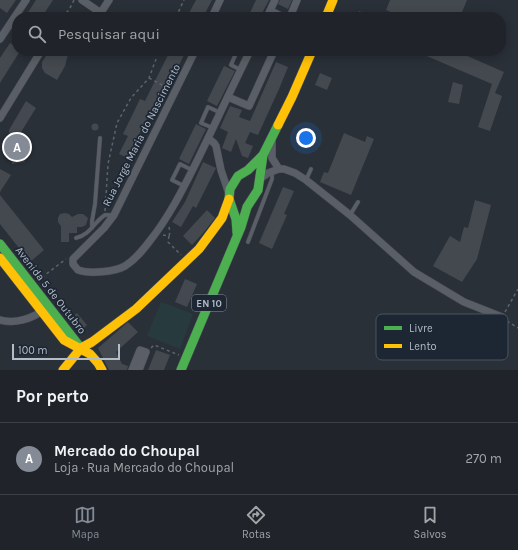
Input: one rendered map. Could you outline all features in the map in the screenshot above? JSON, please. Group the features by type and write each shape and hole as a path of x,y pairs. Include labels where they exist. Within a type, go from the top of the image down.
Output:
{"main road":[{"path":"328,12 333,0"},
{"path":"230,201 240,210 247,207 258,190 263,155 292,97 310,56"},
{"path":"63,370 81,348 92,342 136,309 199,249 222,218 230,201 232,184 238,176 248,170 263,155"},
{"path":"248,170 252,170 259,177"},
{"path":"230,201 236,219 237,235"},
{"path":"237,235 248,223 247,207"},
{"name":"EN 10","path":"181,370 237,235"},
{"name":"Avenida 5 de Outubro","path":"0,244 31,285 45,309"},
{"name":"Avenida 5 de Outubro","path":"0,258 81,348 94,356 102,370"}],"street":[{"path":"18,12 26,0"},
{"path":"82,0 96,12"},
{"path":"101,12 109,0"},
{"path":"214,12 220,0"},
{"path":"270,12 275,0"},
{"path":"292,12 298,0"},
{"path":"0,39 12,21"},
{"path":"0,118 38,56"},
{"name":"Rua Jorge Maria do Nascimento","path":"155,234 140,254 120,268 81,271 75,268 73,264 75,256 104,228 114,215 192,56"},
{"path":"155,234 172,210 221,113 241,70 246,56"},
{"path":"228,97 249,106 272,56"},
{"path":"272,137 272,158 279,169"},
{"path":"208,138 216,146 230,201"},
{"path":"259,177 279,169 289,170 306,180 414,272 464,302 494,314"},
{"path":"221,170 230,176 238,176"},
{"path":"0,320 9,322 22,320 45,309"},
{"path":"132,370 140,350 146,352 139,370"}],"lane":[{"path":"271,9 278,12"},
{"path":"234,56 230,65 241,70"},
{"path":"213,128 201,123 208,107 221,113"},
{"path":"92,228 100,138"},
{"path":"184,186 172,180 180,164 192,170"},
{"path":"306,180 311,169"},
{"path":"248,242 248,223 272,179 272,172"},
{"path":"350,216 358,202"},
{"path":"76,238 82,236 105,215 114,215"}],"path":[{"path":"67,12 74,0"},
{"path":"178,12 184,0"},
{"path":"105,215 108,164 117,123 130,98 149,78 157,56"},
{"path":"149,78 175,91"},
{"path":"155,234 169,236 168,242 170,244"},
{"path":"35,282 67,258"},
{"path":"504,314 518,290"},
{"path":"508,321 518,328"},
{"path":"146,352 154,345 186,357"}],"green space":[{"path":"161,302 193,314 180,349 147,336"}],"building":[{"path":"0,0 16,0 7,13 0,8"},
{"path":"36,0 53,0 45,12 28,12"},
{"path":"196,0 212,0 206,12 190,12"},
{"path":"256,0 269,0 263,12 250,12"},
{"path":"280,0 292,0 288,9 278,4"},
{"path":"390,0 467,0 462,12 391,12 386,10"},
{"path":"10,43 12,44 12,56 17,56 0,83 0,58"},
{"path":"46,56 68,56 65,66 57,80 45,73 42,68 42,62"},
{"path":"168,56 184,56 158,108 154,105 136,140 141,143 133,160 119,154 128,136 123,134 140,99 145,101"},
{"path":"427,56 467,56 504,72 495,93 502,96 490,131 478,127 492,84"},
{"path":"276,62 288,67 258,135 250,132 245,143 253,146 248,158 242,156 236,139 231,152 222,148 228,132 220,128 230,106 242,110 239,117 250,121"},
{"path":"224,66 235,71 217,106 207,101"},
{"path":"320,73 332,78 327,90 315,85"},
{"path":"453,82 463,85 459,104 448,102"},
{"path":"26,101 36,108 21,132 25,162 12,164 9,130"},
{"path":"95,124 98,127 95,130 92,127"},
{"path":"196,124 206,129 189,164 179,159"},
{"path":"344,133 365,142 367,136 374,139 351,195 320,182 324,172 328,173"},
{"path":"203,162 216,168 196,208 193,206 181,227 172,222 185,202"},
{"path":"0,169 11,175 0,192"},
{"path":"283,187 294,191 284,214 287,215 272,249 259,243"},
{"path":"0,195 44,250 30,262 0,224"},
{"path":"475,200 491,205 477,259 462,282 433,266 450,236 460,242 464,227 468,228"},
{"path":"207,210 215,218 192,245 183,236"},
{"path":"65,213 72,217 78,214 83,214 88,218 86,225 77,227 77,233 69,233 69,242 61,242 61,226 58,222 58,218 60,214"},
{"path":"185,279 197,284 187,307 175,302"},
{"path":"77,313 87,325 79,333 68,321"},
{"path":"128,322 138,332 116,352 122,364 128,366 127,370 109,370 98,348"},
{"path":"156,350 170,355 164,370 148,370"}],"traffic: fast":[{"path":"181,370 241,227 247,207 258,190 263,155 278,125"},
{"path":"237,233 236,219 229,199 230,189 238,176 248,170 263,155"},
{"path":"0,244 80,347"}],"traffic: slow":[{"path":"328,12 333,0"},
{"path":"278,125 310,56"},
{"path":"63,370 81,348 92,342 136,309 199,249 222,218 229,199"},
{"path":"0,258 64,340 90,354 102,370"}],"place":[{"name":"Mercado do Choupal","path":"17,147"}]}
